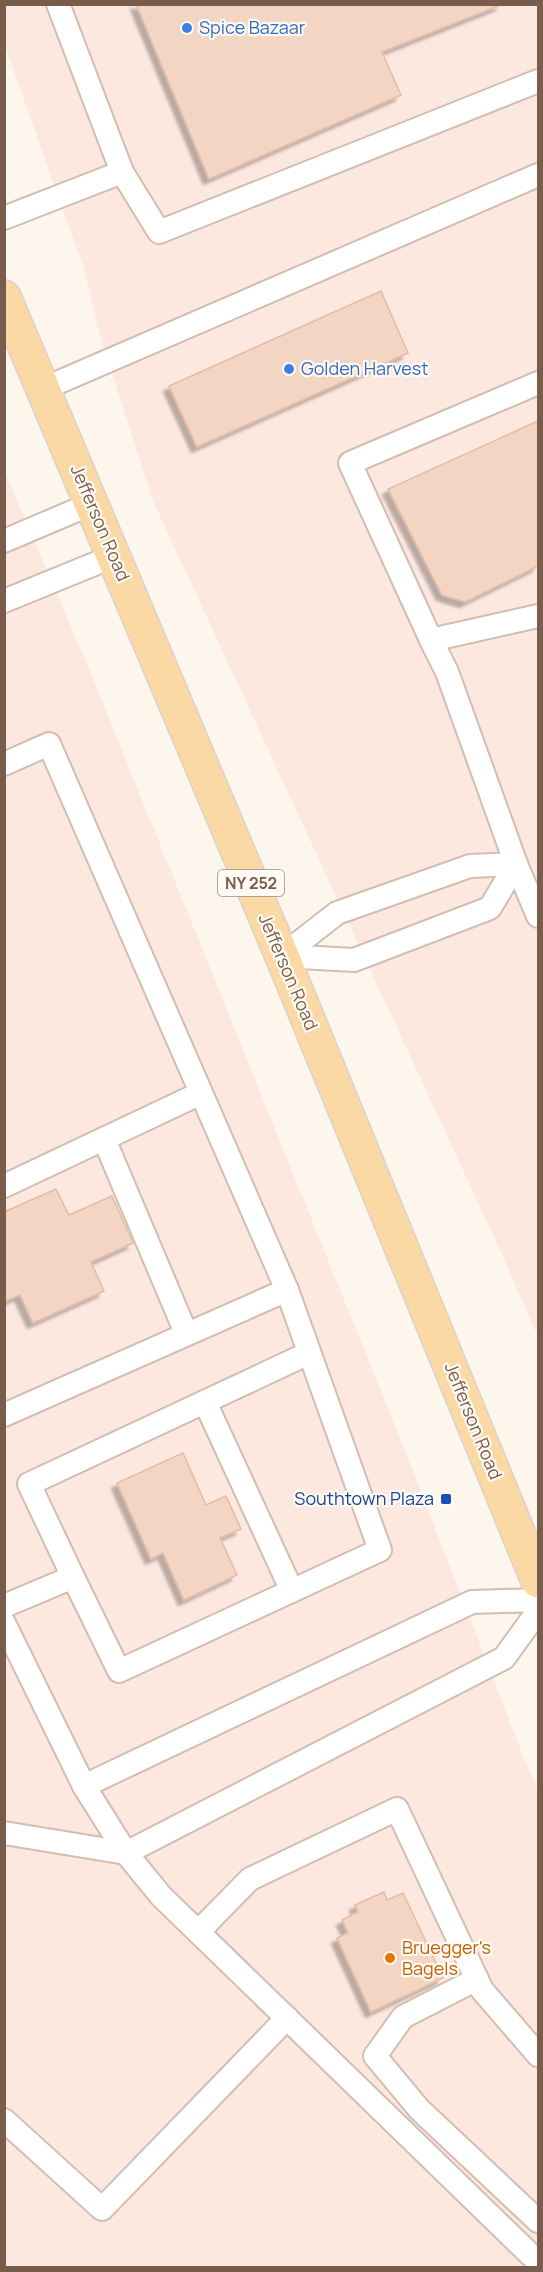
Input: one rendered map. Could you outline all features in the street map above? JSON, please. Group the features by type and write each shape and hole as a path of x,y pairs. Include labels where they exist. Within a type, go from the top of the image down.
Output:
{"main road":[{"name":"Jefferson Road","path":"4,297 282,956 538,1581"}],"lane":[{"path":"58,4 122,172 159,232 538,81"},
{"path":"4,218 122,172"},
{"path":"43,389 538,175"},
{"path":"538,383 350,463 447,672 516,864 538,916"},
{"path":"4,541 91,504"},
{"path":"4,601 114,556"},
{"path":"431,639 538,616"},
{"path":"4,764 49,744 287,1290 380,1550 119,1671 29,1484 309,1353"},
{"path":"282,956 354,960 490,908 516,864"},
{"path":"282,956 337,913 470,866 516,864"},
{"path":"4,1186 201,1093"},
{"path":"104,1139 186,1333"},
{"path":"4,1415 287,1290"},
{"path":"205,1402 292,1591"},
{"path":"4,1606 73,1577"},
{"path":"84,1786 472,1602 538,1600"},
{"path":"4,1833 126,1853 504,1658 538,1611"},
{"path":"4,1623 84,1786 126,1853 160,1896 538,2262"},
{"path":"198,1932 250,1879 397,1809 482,1990 538,2055"},
{"path":"477,1979 403,2017 375,2056 419,2109 538,2221"},
{"path":"4,2120 102,2209 287,2018"}],"shaded area":[{"path":"4,5 538,5 538,1337 500,1250 153,501 100,336 84,269 5,46"},
{"name":"Southtown Plaza","path":"4,470 88,666 408,1458 523,1756 538,1789 538,2267 5,2267"}],"building":[{"path":"136,4 503,4 382,52 401,95 209,179"},
{"name":"Golden Harvest","path":"381,291 408,353 197,447 169,386"},
{"path":"538,421 538,566 465,602 442,595 388,489"},
{"path":"56,1189 69,1215 112,1196 133,1243 91,1262 104,1291 33,1323 20,1295 6,1301 4,1297 4,1212"},
{"path":"183,1453 206,1505 226,1496 241,1529 220,1538 237,1575 184,1600 163,1553 151,1559 117,1483"},
{"name":"Bruegger's Bagels","path":"384,1892 387,1900 403,1893 443,1978 371,2012 337,1938 348,1933 342,1920 358,1912 355,1905"}],"place":[{"name":"Spice Bazaar","path":"187,28"},
{"name":"Golden Harvest","path":"289,369"},
{"name":"Southtown Plaza","path":"446,1499"},
{"name":"Bruegger's Bagels","path":"390,1958"}]}
